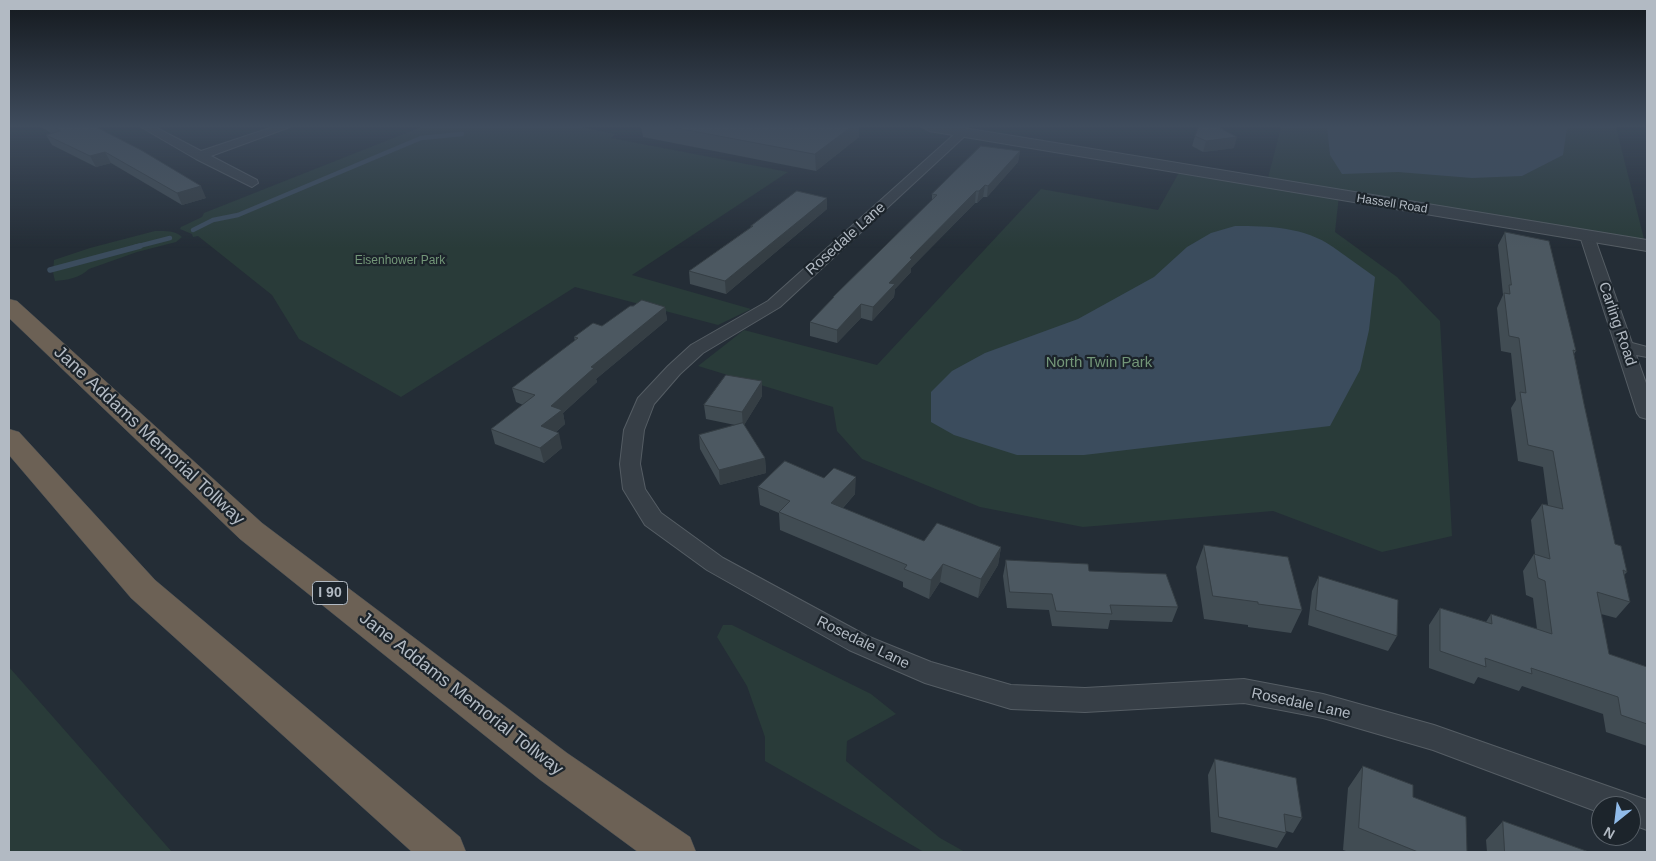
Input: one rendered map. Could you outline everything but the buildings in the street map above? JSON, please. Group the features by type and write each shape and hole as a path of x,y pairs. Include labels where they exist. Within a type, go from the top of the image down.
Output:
{"highway":[{"name":"Jane Addams Memorial Tollway","path":"9,306 251,531 553,766 674,852"},
{"path":"9,438 143,589 444,852"}],"street":[{"path":"222,167 252,183"},
{"name":"Rosedale Lane","path":"924,167 774,304 697,349 674,370 646,402 634,430 630,464 634,489 653,519 715,564 858,644 925,672 1010,696 1086,700 1244,691 1323,706 1434,738 1594,796"},
{"name":"Hassell Road","path":"1169,167 1647,246"},
{"name":"Carling Road","path":"1587,236 1647,413"},
{"path":"1625,347 1647,352"}],"green space":[{"name":"Eisenhower Park","path":"320,167 763,167 788,172 632,275 751,309 718,325 575,287 401,397 299,339 272,295 198,236 193,237 192,234 180,229 202,217 204,213"},
{"path":"1271,167 1626,167 1644,239 1268,178"},
{"name":"North Twin Park","path":"1181,169 1339,195 1335,232 1397,277 1440,321 1452,536 1382,552 1273,511 1083,527 980,507 862,459 837,431 833,407 698,366 744,330 877,365 1041,189 1158,210"},
{"path":"155,231 173,232 182,237 176,242 137,252 89,269 82,275 55,281 53,272 54,260 90,248"},
{"path":"723,625 732,625 871,694 896,714 847,741 846,761 940,838 965,852 924,852 765,761 765,737 747,686 717,637"},
{"path":"9,667 172,852 9,852"}],"water":[{"path":"1338,167 1539,167 1522,176 1472,178 1398,172 1342,174"},
{"path":"1235,226 1274,227 1311,235 1333,247 1375,277 1369,330 1360,370 1330,426 1084,455 1017,455 954,435 931,422 931,392 952,371 985,353 1078,319 1154,277 1187,247 1211,233"}],"waterway":[{"path":"193,230 213,220 238,215 352,167"},
{"path":"135,247 170,238"},
{"path":"50,270 140,246"}]}
